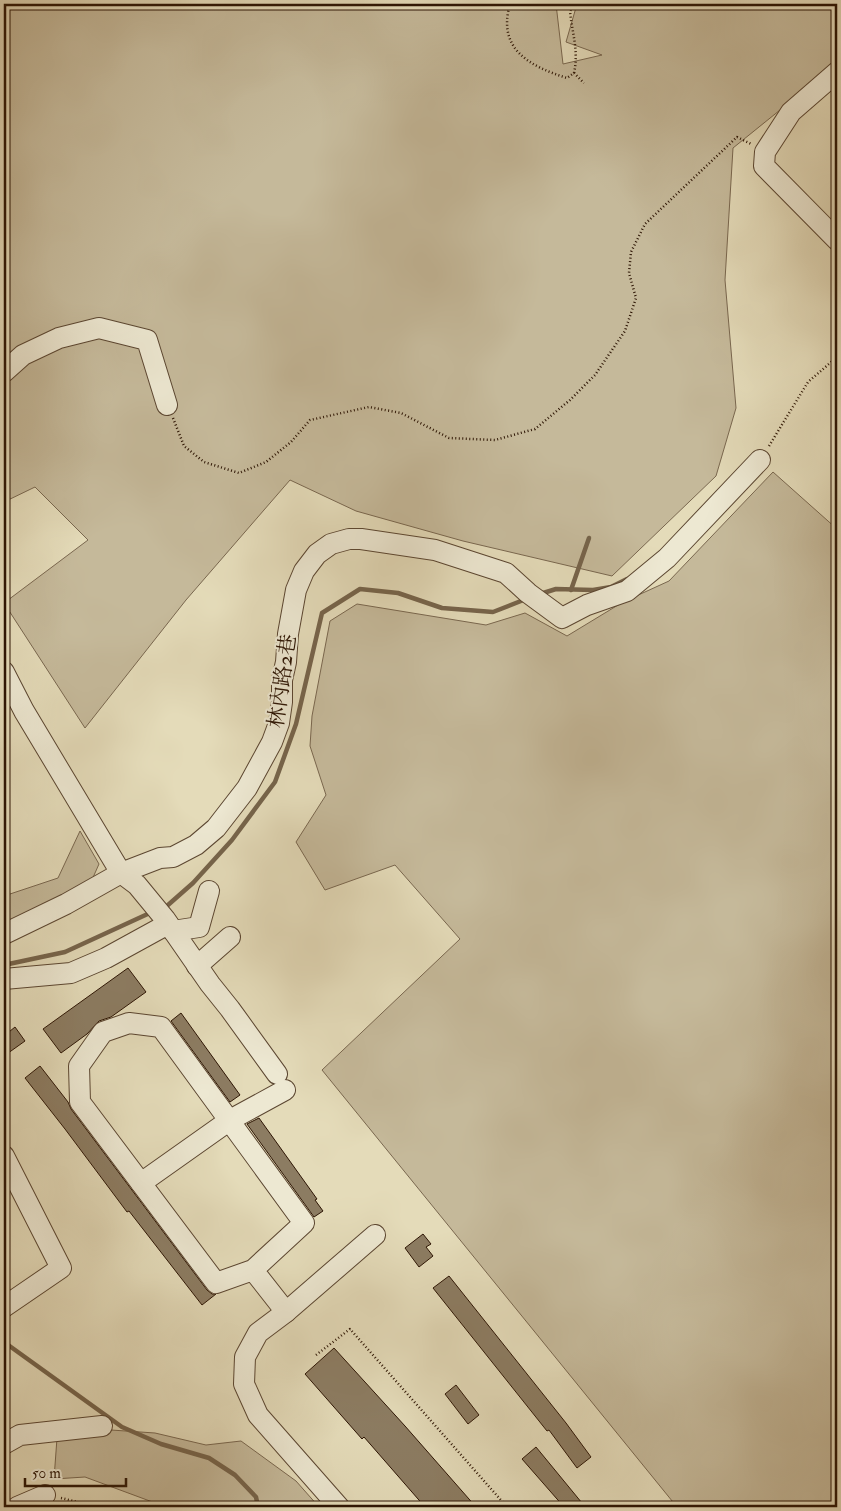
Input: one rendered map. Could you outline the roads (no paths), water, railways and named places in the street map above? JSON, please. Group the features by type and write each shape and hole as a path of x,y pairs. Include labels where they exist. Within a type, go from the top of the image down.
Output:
{"street":[{"path":"837,72 791,112 765,152 764,166 837,240"},
{"path":"4,372 23,355 59,338 99,328 147,340 168,405"},
{"name":"林內路2巷","path":"4,934 66,904 121,873 160,858 173,857 196,845 216,828 247,788 272,742 279,723 282,702 282,680 296,590 301,577 317,554 331,544 349,539 361,539 435,550 469,560 506,573 528,593 562,618 587,605 628,591 667,558 760,460"},
{"path":"4,672 24,710 121,873 137,885 168,925 281,1082 141,1183"},
{"path":"4,979 71,973 106,958 168,925 199,926 210,891"},
{"path":"197,966 230,936"},
{"path":"129,1023 161,1027 230,1120 304,1222 253,1270 216,1283 80,1102 79,1066 103,1032 129,1023"},
{"path":"4,1156 61,1268 4,1307"},
{"path":"339,1507 258,1416 244,1384 245,1357 258,1333 286,1312 375,1235"},
{"path":"253,1270 286,1312"},
{"path":"4,1444 20,1435 102,1426"},
{"path":"17,1507 45,1495"}],"waterway":[{"path":"571,590 589,538"},
{"path":"540,594 556,589 593,590 611,587 627,579"},
{"path":"161,908 168,905 193,883 232,840 275,782 296,724 322,613 360,589 398,593 442,608 493,612 526,599"},
{"path":"4,965 65,952 152,912"},
{"path":"4,1342 122,1427 161,1444 209,1458 235,1475 256,1497 258,1507"}]}
